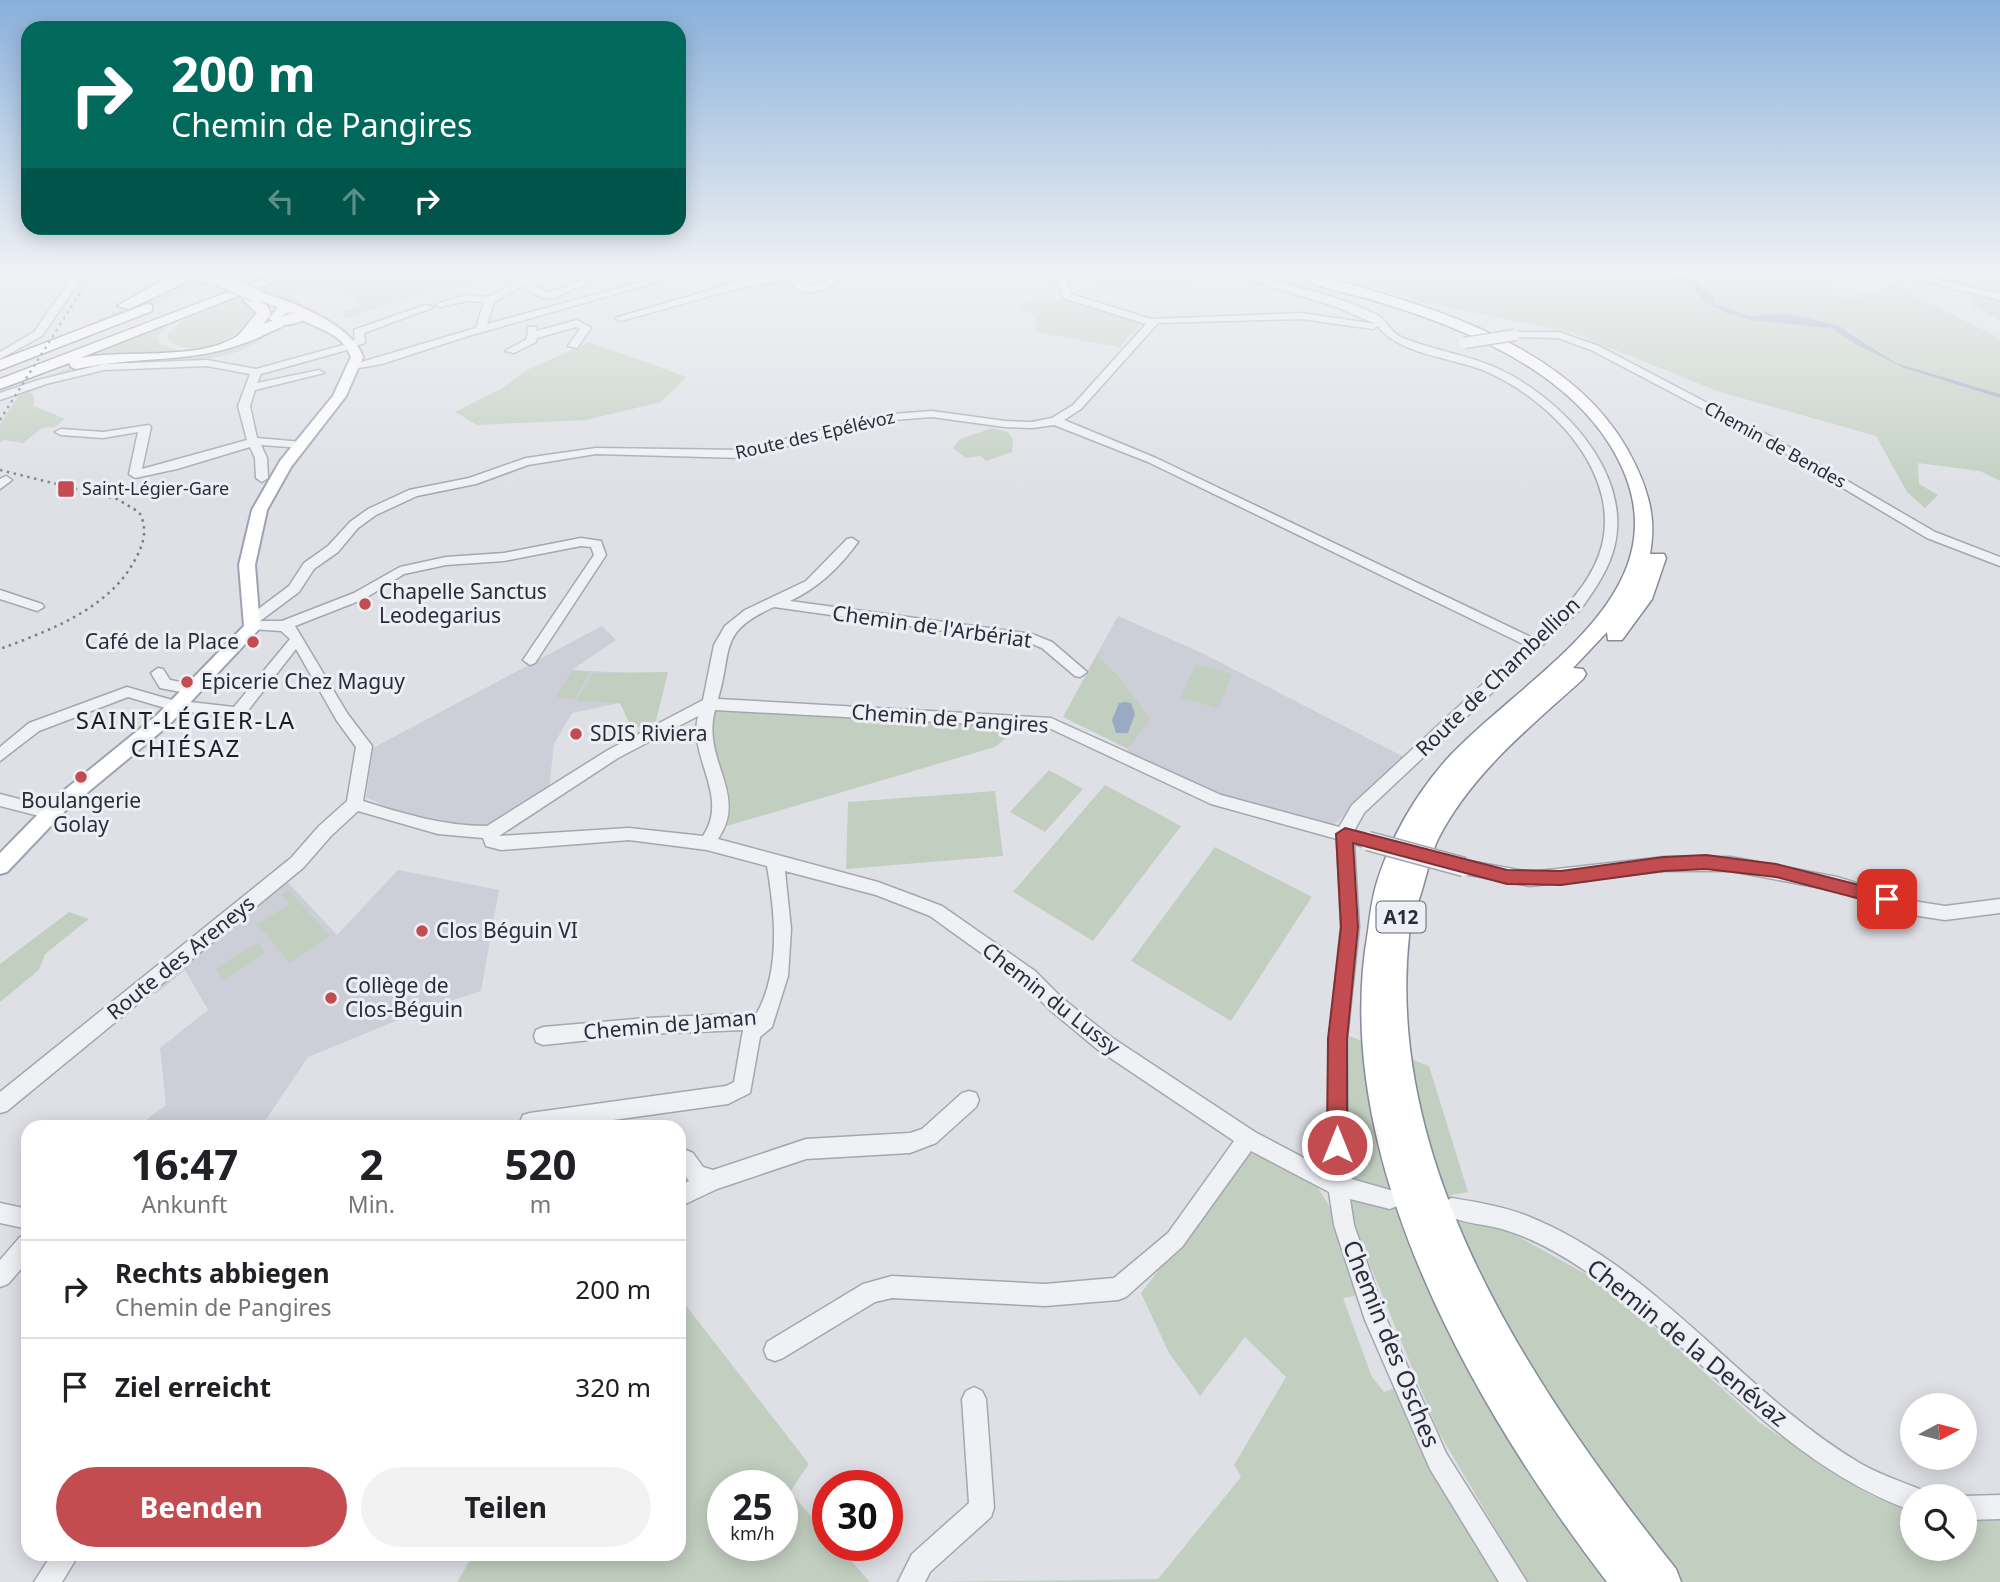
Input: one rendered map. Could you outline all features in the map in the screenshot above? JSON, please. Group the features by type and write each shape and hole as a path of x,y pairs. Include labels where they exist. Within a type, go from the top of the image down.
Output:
{"highway":[{"path":"0,364 33,348"},
{"path":"0,364 43,348"},
{"path":"0,371 61,348"},
{"path":"0,377 77,348"},
{"path":"0,384 90,348"},
{"path":"0,389 99,359 198,353 213,348"},
{"name":"A12","path":"1503,348 1539,369 1575,397 1605,428 1628,463 1641,499 1643,548 1636,574 1619,605 1583,646 1466,752 1416,818 1397,859 1383,902 1373,992 1376,1052 1387,1116 1406,1187 1434,1262 1472,1343 1523,1432 1586,1524 1630,1582"},
{"name":"A12","path":"1517,348 1548,366 1586,395 1617,428 1641,463 1656,501 1660,540 1656,565 1634,611 1597,653 1482,760 1456,791 1433,826 1415,865 1402,910 1393,996 1397,1054 1414,1140 1441,1221 1474,1297 1518,1379 1552,1432 1605,1509 1663,1582"}],"main road":[{"path":"0,866 51,813 160,723 253,622 247,579 257,520 270,486 340,397 353,366 348,348"}],"street":[{"path":"0,356 16,348"},
{"path":"0,397 76,373 123,365 207,363 256,372 341,348"},
{"path":"353,366 377,362 422,348"},
{"path":"510,351 516,348"},
{"path":"1055,421 1077,407 1129,348"},
{"name":"Route de Chambellion","path":"1345,834 1348,822 1358,809 1536,645 1582,598 1605,554 1610,514 1599,473 1570,428 1520,386 1480,365 1426,348"},
{"name":"Chemin de Bendes","path":"1595,348 1768,439 1931,535 2000,562"},
{"path":"256,372 244,406 250,434 256,441 262,478"},
{"path":"251,388 319,373"},
{"name":"Route des Epélévoz","path":"253,622 291,592 309,566 372,512 413,493 472,481 531,461 601,451 743,454 862,422 911,415 936,414 1016,425 1055,421"},
{"path":"1055,421 1152,460 1536,645"},
{"path":"61,432 103,435 145,427 135,474 149,473 256,441 302,445"},
{"path":"283,626 359,596 400,571 446,561 504,557 581,542 596,544 600,555 530,660"},
{"name":"Chemin de l'Arbériat","path":"707,843 716,832 722,811 721,791 710,766 703,734 724,638 734,624 808,586 826,572 852,542"},
{"path":"0,594 37,607"},
{"name":"Chemin de l'Arbériat","path":"774,603 1032,639 1047,645 1080,672"},
{"path":"253,622 283,626 291,630 327,697 364,746 355,804 424,826 464,833 490,832 613,754 708,704"},
{"path":"0,755 34,727 127,692 176,705 237,713 252,698 278,658 297,640"},
{"path":"158,673 165,684 191,689"},
{"name":"Chemin de Pangires","path":"708,704 1051,723 1217,800 1464,867 1530,879 1664,864 1731,864 1837,884 1945,913 2000,906"},
{"path":"0,800 51,813"},
{"name":"Route des Areneys","path":"0,1104 297,863 325,831 355,804"},
{"name":"Chemin du Lussy","path":"490,832 492,841 508,844 629,834 707,843 878,889 936,911 1029,977 1060,1009 1104,1043 1248,1139 1338,1186"},
{"name":"Chemin des Osches","path":"1345,834 1350,927 1338,1039 1338,1186 1350,1250 1395,1367 1438,1461 1514,1582"},
{"name":"Chemin de Jaman","path":"543,1036 647,1026 765,1021 775,998 782,928 782,896 775,863"},
{"path":"558,1120 728,1095 743,1087 751,1034 765,1021"},
{"path":"686,1194 713,1181 806,1149 910,1143 929,1136 969,1100"},
{"path":"775,1350 871,1292 892,1287 1045,1295 1118,1289 1175,1240 1248,1139"},
{"path":"686,1160 697,1176 713,1181"},
{"path":"1338,1186 1390,1199"},
{"name":"Chemin de la Denévaz","path":"1452,1208 1488,1214 1532,1229 1566,1246 1642,1302 1814,1448 1854,1476 1900,1494"},
{"path":"0,1213 21,1218"},
{"path":"0,1276 21,1253"},
{"path":"911,1582 921,1563 982,1508 974,1399"},
{"path":"1977,1508 2000,1507"},
{"path":"47,1582 62,1561"}],"shaded area":[{"path":"1118,616 1202,653 1406,758 1336,823 1328,826 1225,798 1124,754 1151,719 1121,679 1097,654"},
{"path":"602,626 616,640 572,670 630,673 620,703 572,713 554,744 549,790 487,828 403,815 366,797 373,748"},
{"name":"Collège de Clos-Béguin","path":"398,870 499,890 481,991 425,1009 308,1057 266,1120 146,1120 166,1105 160,1048 208,1010 185,970 156,994 148,990 282,876 337,935"}],"green space":[{"path":"105,348 204,350 122,354 41,373"},
{"path":"246,348 214,358 99,365 52,376 84,364 183,358"},
{"path":"576,348 605,348 687,377 661,402 586,420 477,425 455,412 501,389 527,370"},
{"path":"1610,348 1863,348 1904,368 2000,398 2000,481 1980,471 1918,463 1919,484 1938,495 1925,508 1907,492 1876,436 1720,392"},
{"path":"1873,348 2000,348 2000,394 1896,363"},
{"path":"81,373 30,392 34,396 34,406 65,419 55,427 42,428 23,443 5,440 0,442 0,424 23,389"},
{"path":"992,428 1008,432 1013,440 1012,452 986,461 981,456 966,458 953,448 960,439"},
{"path":"1097,654 1121,679 1151,719 1128,749 1063,717"},
{"path":"1195,664 1232,674 1218,708 1181,698"},
{"path":"572,670 590,672 575,699 556,697"},
{"path":"668,672 656,721 632,729 620,703 576,701 593,673"},
{"path":"716,708 1018,728 995,747 727,826 728,796 708,736"},
{"path":"1049,770 1083,789 1045,832 1010,812"},
{"path":"1105,785 1181,826 1093,941 1013,892"},
{"path":"995,791 1003,856 846,869 848,802"},
{"path":"1215,847 1312,897 1231,1021 1131,961"},
{"path":"289,890 330,936 290,963 257,924 289,904 282,895"},
{"path":"69,912 89,919 45,954 39,970 0,1002 0,964"},
{"path":"258,942 265,953 224,980 215,969"},
{"path":"1349,1036 1429,1066 1468,1192 1451,1195 1463,1221 1508,1231 1611,1288 1760,1423 1870,1495 1900,1504 1900,1561 1977,1561 1977,1517 2000,1517 2000,1582 1527,1582 1438,1431 1354,1226 1347,1170"},
{"path":"1249,1152 1313,1180 1333,1212 1358,1295 1343,1298 1372,1377 1384,1392 1394,1388 1432,1464 1507,1582 931,1582 1158,1579 1241,1477 1234,1465 1286,1377 1245,1337 1200,1396 1169,1353 1141,1293"},
{"path":"686,1306 809,1464 798,1480 798,1470 707,1470 707,1561 798,1561 798,1501 812,1517 812,1561 851,1561 870,1582 457,1582 470,1561 686,1561"}],"water":[{"path":"1863,348 1873,348 1896,363 2000,394 2000,398 1904,368"}],"waterway":[{"path":"1122,728 1121,720 1126,714 1125,708"}],"railway":[{"path":"0,420 45,348"},
{"path":"0,470 117,499 139,512 144,530 136,558 125,576 111,591 77,616 0,649"}],"place":[{"name":"Saint-Légier-Gare","path":"66,489"},
{"name":"Chapelle Sanctus Leodegarius","path":"365,604"},
{"name":"Café de la Place","path":"253,642"},
{"name":"Epicerie Chez Maguy","path":"187,682"},
{"name":"SDIS Riviera","path":"576,734"},
{"name":"Boulangerie Golay","path":"81,777"},
{"name":"Clos Béguin VI","path":"422,931"},
{"name":"Collège de Clos-Béguin","path":"331,998"}],"district":[{"name":"SAINT-LÉGIER-LA CHIÉSAZ","path":"186,735"}],"route":[{"path":"1337,1145 1338,1039 1350,927 1345,834 1507,877 1561,878 1664,864 1706,862 1776,871 1837,884 1887,899"}]}
